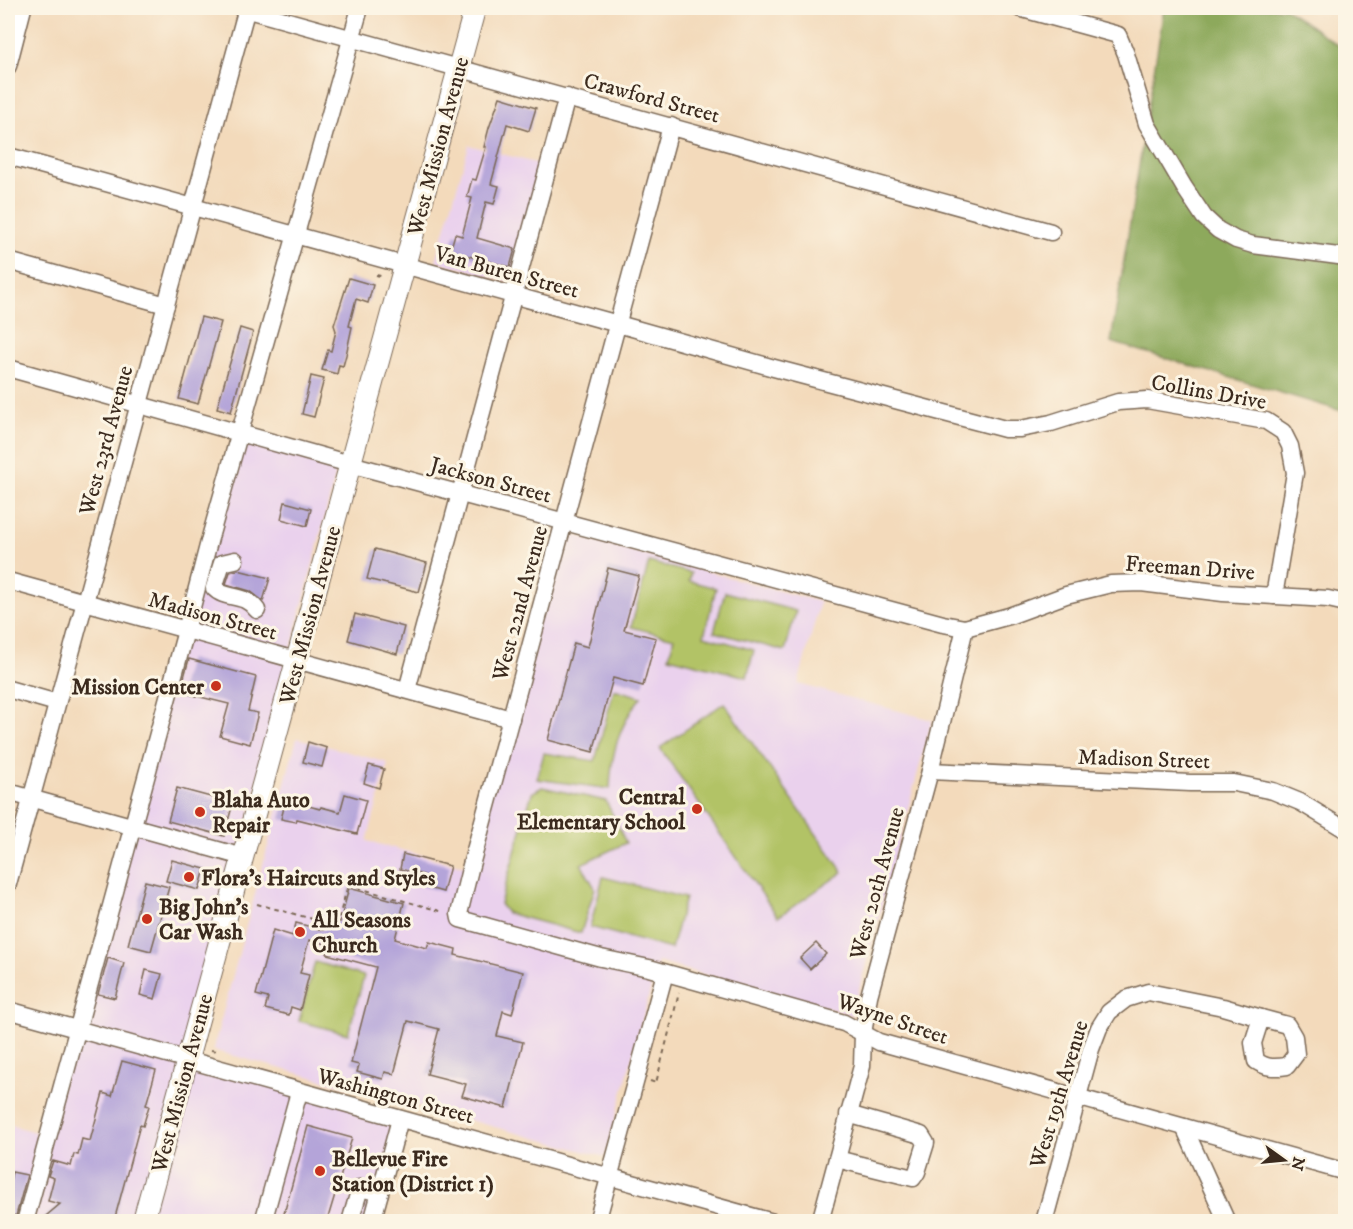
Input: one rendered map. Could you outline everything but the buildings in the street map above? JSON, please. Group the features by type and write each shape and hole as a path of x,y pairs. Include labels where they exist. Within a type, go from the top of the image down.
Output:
{"main road":[{"name":"West Mission Avenue","path":"142,1221 475,8"}],"street":[{"path":"9,55 23,8"},
{"name":"Crawford Street","path":"245,8 1051,232"},
{"name":"West 23rd Avenue","path":"8,884 245,8"},
{"path":"25,1221 211,534 360,8"},
{"path":"1019,8 1118,35 1147,124 1204,217 1218,230 1236,240 1252,245 1346,257"},
{"path":"407,690 567,97"},
{"name":"West 22nd Avenue","path":"460,919 460,908 671,126"},
{"name":"Van Buren Street","path":"8,156 774,369 926,409"},
{"path":"8,261 166,305"},
{"name":"Jackson Street","path":"8,368 460,494 965,628"},
{"name":"Collins Drive","path":"926,409 1005,429 1020,429 1051,423 1118,402 1147,400 1266,422 1283,432 1287,439 1295,473 1274,596"},
{"path":"235,560 222,563 214,588 218,592 250,601 257,610"},
{"name":"Madison Street","path":"8,581 511,719"},
{"name":"Freeman Drive","path":"965,628 1009,616 1066,595 1111,584 1141,583 1223,593 1328,599 1346,603"},
{"name":"West 20th Avenue","path":"820,1221 861,1066 869,996 930,771 965,628"},
{"path":"8,689 57,703"},
{"name":"Madison Street","path":"930,771 1234,783 1273,790 1346,830"},
{"path":"8,792 243,857"},
{"name":"Wayne Street","path":"460,919 844,1023 879,1042 1346,1172"},
{"path":"597,1221 665,973"},
{"name":"West 19th Avenue","path":"1044,1221 1091,1049 1099,1028 1109,1012 1126,999 1148,992 1223,1007 1261,1018"},
{"name":"Washington Street","path":"8,1010 773,1221"},
{"path":"263,1221 299,1092"},
{"path":"837,1159 913,1178 926,1143 921,1135 848,1114"},
{"path":"372,1221 400,1119"},
{"path":"1184,1127 1227,1221"},
{"path":"350,1221 360,1188 380,1193"}],"path":[{"path":"376,275 387,278"},
{"path":"256,904 324,922 327,913 339,917 348,885 444,912"},
{"path":"211,1050 216,1051"}],"shaded area":[{"path":"469,145 549,167 517,284 436,261"},
{"path":"240,433 337,469 187,1060 400,1119 372,1221 8,1221 8,1124 48,1136"},
{"name":"Central Elementary School","path":"562,532 820,602 798,684 932,720 852,1015 658,962 605,1157 213,1050 297,738 388,763 367,841 470,868"}],"green space":[{"path":"1164,8 1285,8 1345,50 1345,412 1111,342"},
{"path":"649,562 691,573 689,581 716,588 704,636 754,650 747,677 669,657 674,638 631,627"},
{"path":"725,592 796,611 785,651 714,632"},
{"path":"614,689 641,697 627,718 618,740 612,764 610,789 537,779 544,753 595,761"},
{"path":"724,703 843,872 778,917 660,748"},
{"path":"542,787 606,801 626,843 581,864 595,888 581,933 507,913 500,904 532,793"},
{"path":"603,877 685,898 671,949 590,927"},
{"path":"315,962 364,976 348,1034 299,1021"}],"place":[{"name":"Mission Center","path":"216,686"},
{"name":"Central Elementary School","path":"697,809"},
{"name":"Blaha Auto Repair","path":"200,812"},
{"name":"Flora's Haircuts and Styles","path":"189,877"},
{"name":"Big John's Car Wash","path":"147,919"},
{"name":"All Seasons Church","path":"300,932"},
{"name":"Bellevue Fire Station (District 1)","path":"320,1171"}]}
